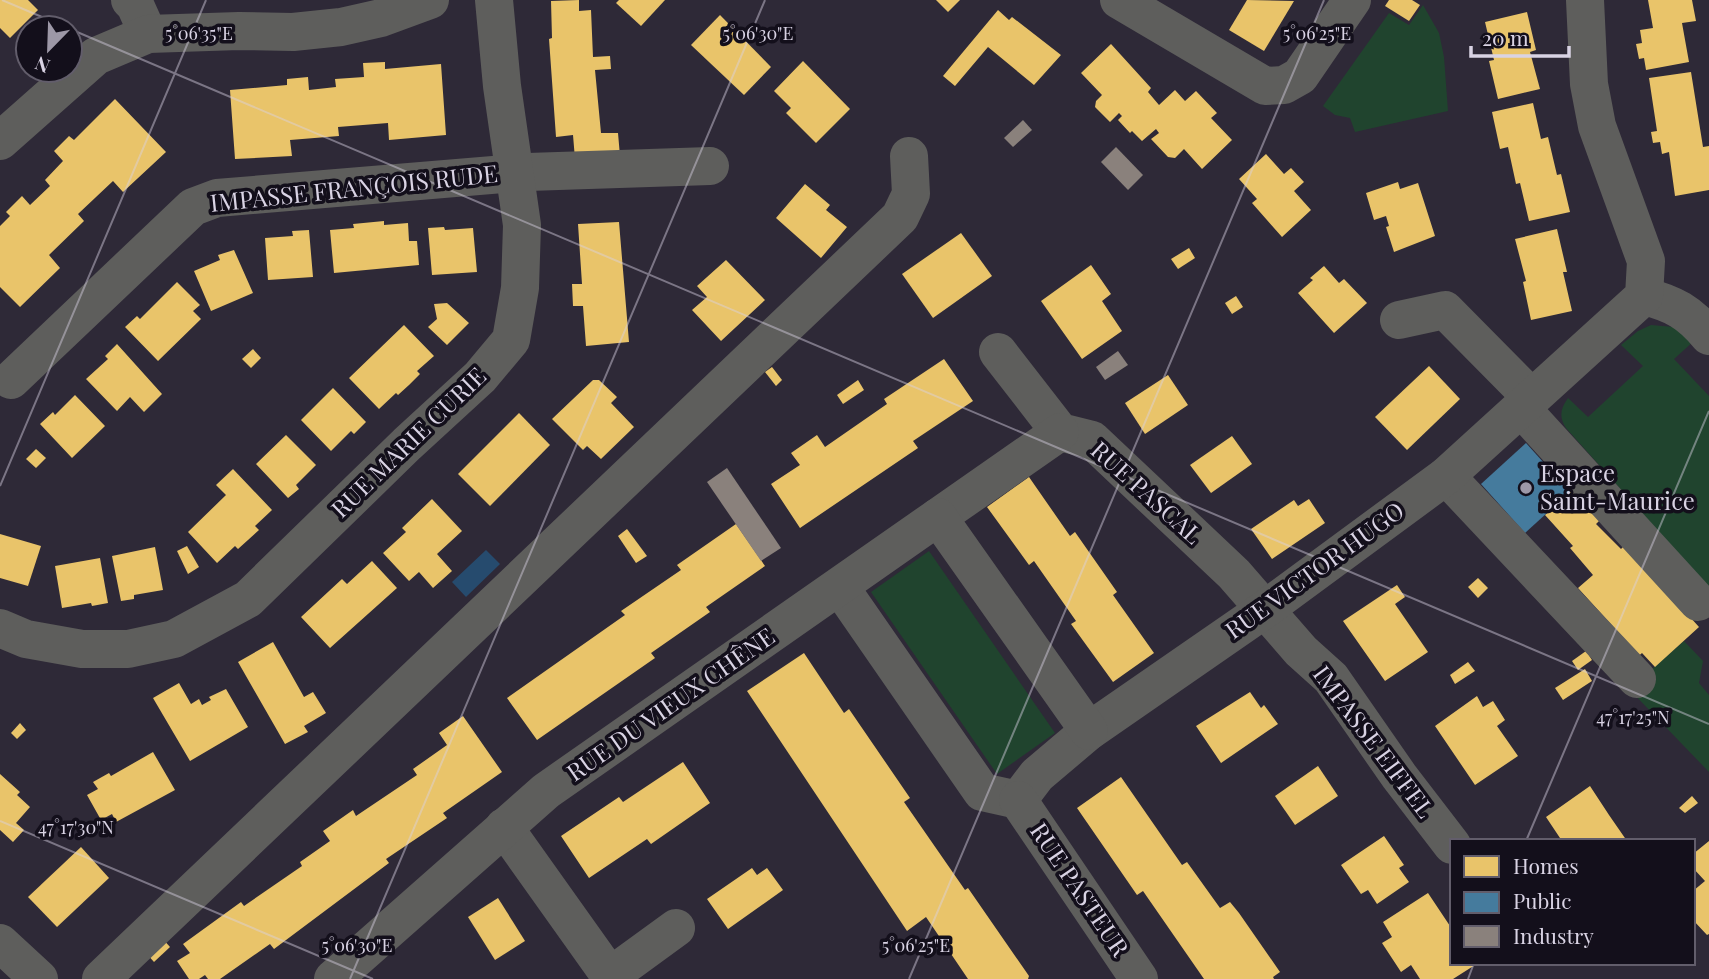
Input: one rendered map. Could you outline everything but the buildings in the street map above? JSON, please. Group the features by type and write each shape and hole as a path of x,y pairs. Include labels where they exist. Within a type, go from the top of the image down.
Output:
{"street":[{"path":"130,0 148,34"},
{"path":"0,141 96,56 148,34 317,30 381,18 430,0"},
{"name":"RUE MARIE CURIE","path":"0,628 26,639 82,649 128,649 174,639 248,599 480,377 511,340 520,288 521,237 494,0"},
{"path":"1119,0 1265,86 1284,85 1300,76 1352,0"},
{"path":"1585,0 1589,84 1597,125 1646,261 1644,296 1668,303 1694,318 1709,336"},
{"path":"101,979 901,218 911,194 909,156"},
{"name":"IMPASSE FRANÇOIS RUDE","path":"11,380 193,207 217,198 514,173 710,166"},
{"name":"RUE VICTOR HUGO","path":"1018,800 1037,775 1089,731 1264,610 1446,476 1644,296"},
{"path":"1399,320 1445,310 1698,602"},
{"name":"RUE PASCAL","path":"998,352 1060,432 1092,440 1234,574 1264,610"},
{"name":"RUE DU VIEUX CHÊNE","path":"333,979 546,791 1060,432"},
{"path":"1446,476 1637,679"},
{"path":"938,517 1089,731"},
{"path":"840,587 982,792 1018,800"},
{"name":"IMPASSE EIFFEL","path":"1264,610 1301,651 1331,678 1450,842"},
{"name":"RUE PASTEUR","path":"1018,800 1139,979"},
{"path":"504,827 610,976 676,928"}],"green space":[{"path":"1423,5 1439,33 1444,57 1448,111 1355,132 1350,118 1335,115 1323,106 1389,13 1409,25"},
{"path":"1651,325 1674,327 1695,340 1674,359 1709,396 1709,588 1566,428 1561,417 1568,398 1588,417 1643,366 1621,345 1638,331"},
{"path":"929,551 1055,733 997,774 871,592"},
{"path":"1684,641 1703,661 1699,683 1709,695 1709,772 1629,689"}],"water":[{"path":"486,550 500,564 466,597 452,582"}],"place":[{"name":"Espace Saint-Maurice","path":"1526,488"}]}
